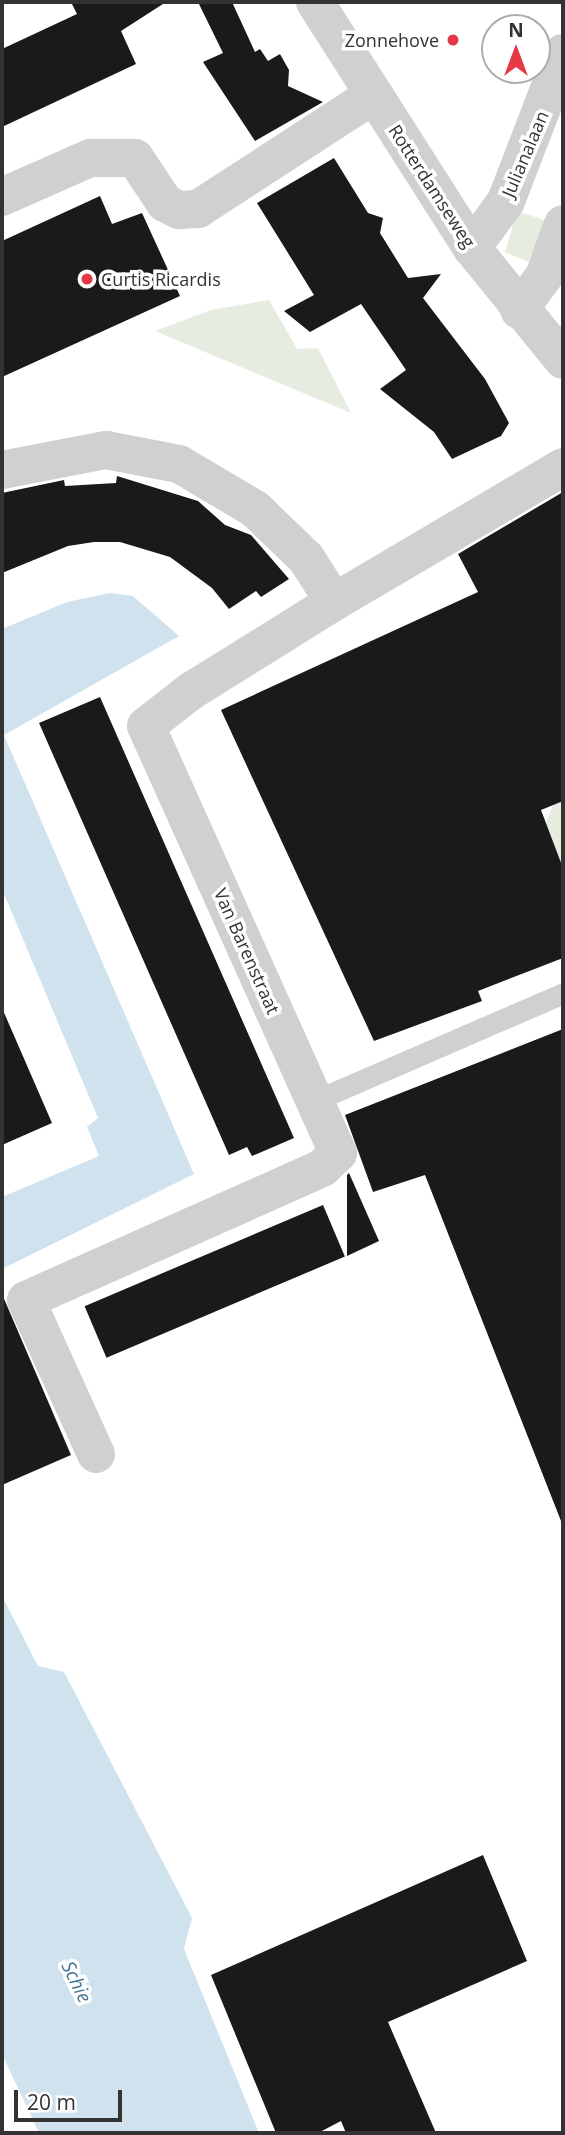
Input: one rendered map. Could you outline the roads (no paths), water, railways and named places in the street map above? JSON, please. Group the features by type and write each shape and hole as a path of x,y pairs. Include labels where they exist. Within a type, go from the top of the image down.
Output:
{"street":[{"name":"Rotterdamseweg","path":"315,2 372,96 472,248 519,310 563,360"},
{"name":"Julianalaan","path":"472,248 506,201 563,53"},
{"path":"2,197 90,158 135,158 165,202 179,210 198,209 372,96"},
{"path":"519,310 544,276 563,224"},
{"path":"2,470 106,450 179,464 256,509 306,558 334,602"},
{"name":"Van Barenstraat","path":"96,1454 26,1300 322,1168 338,1153 146,726 191,691 334,602 563,467"}],"lane":[{"path":"314,1101 563,993"}],"water":[{"path":"110,593 133,596 179,636 4,735 194,1174 2,1269 2,1197 99,1156 87,1127 98,1118 2,889 2,629 67,602"},
{"name":"Schie","path":"2,1596 38,1666 64,1672 192,1918 184,1949 259,2133 39,2133 2,2054"}],"place":[{"name":"Zonnehove","path":"453,40"},
{"name":"Curtis Ricardis","path":"87,279"}]}
